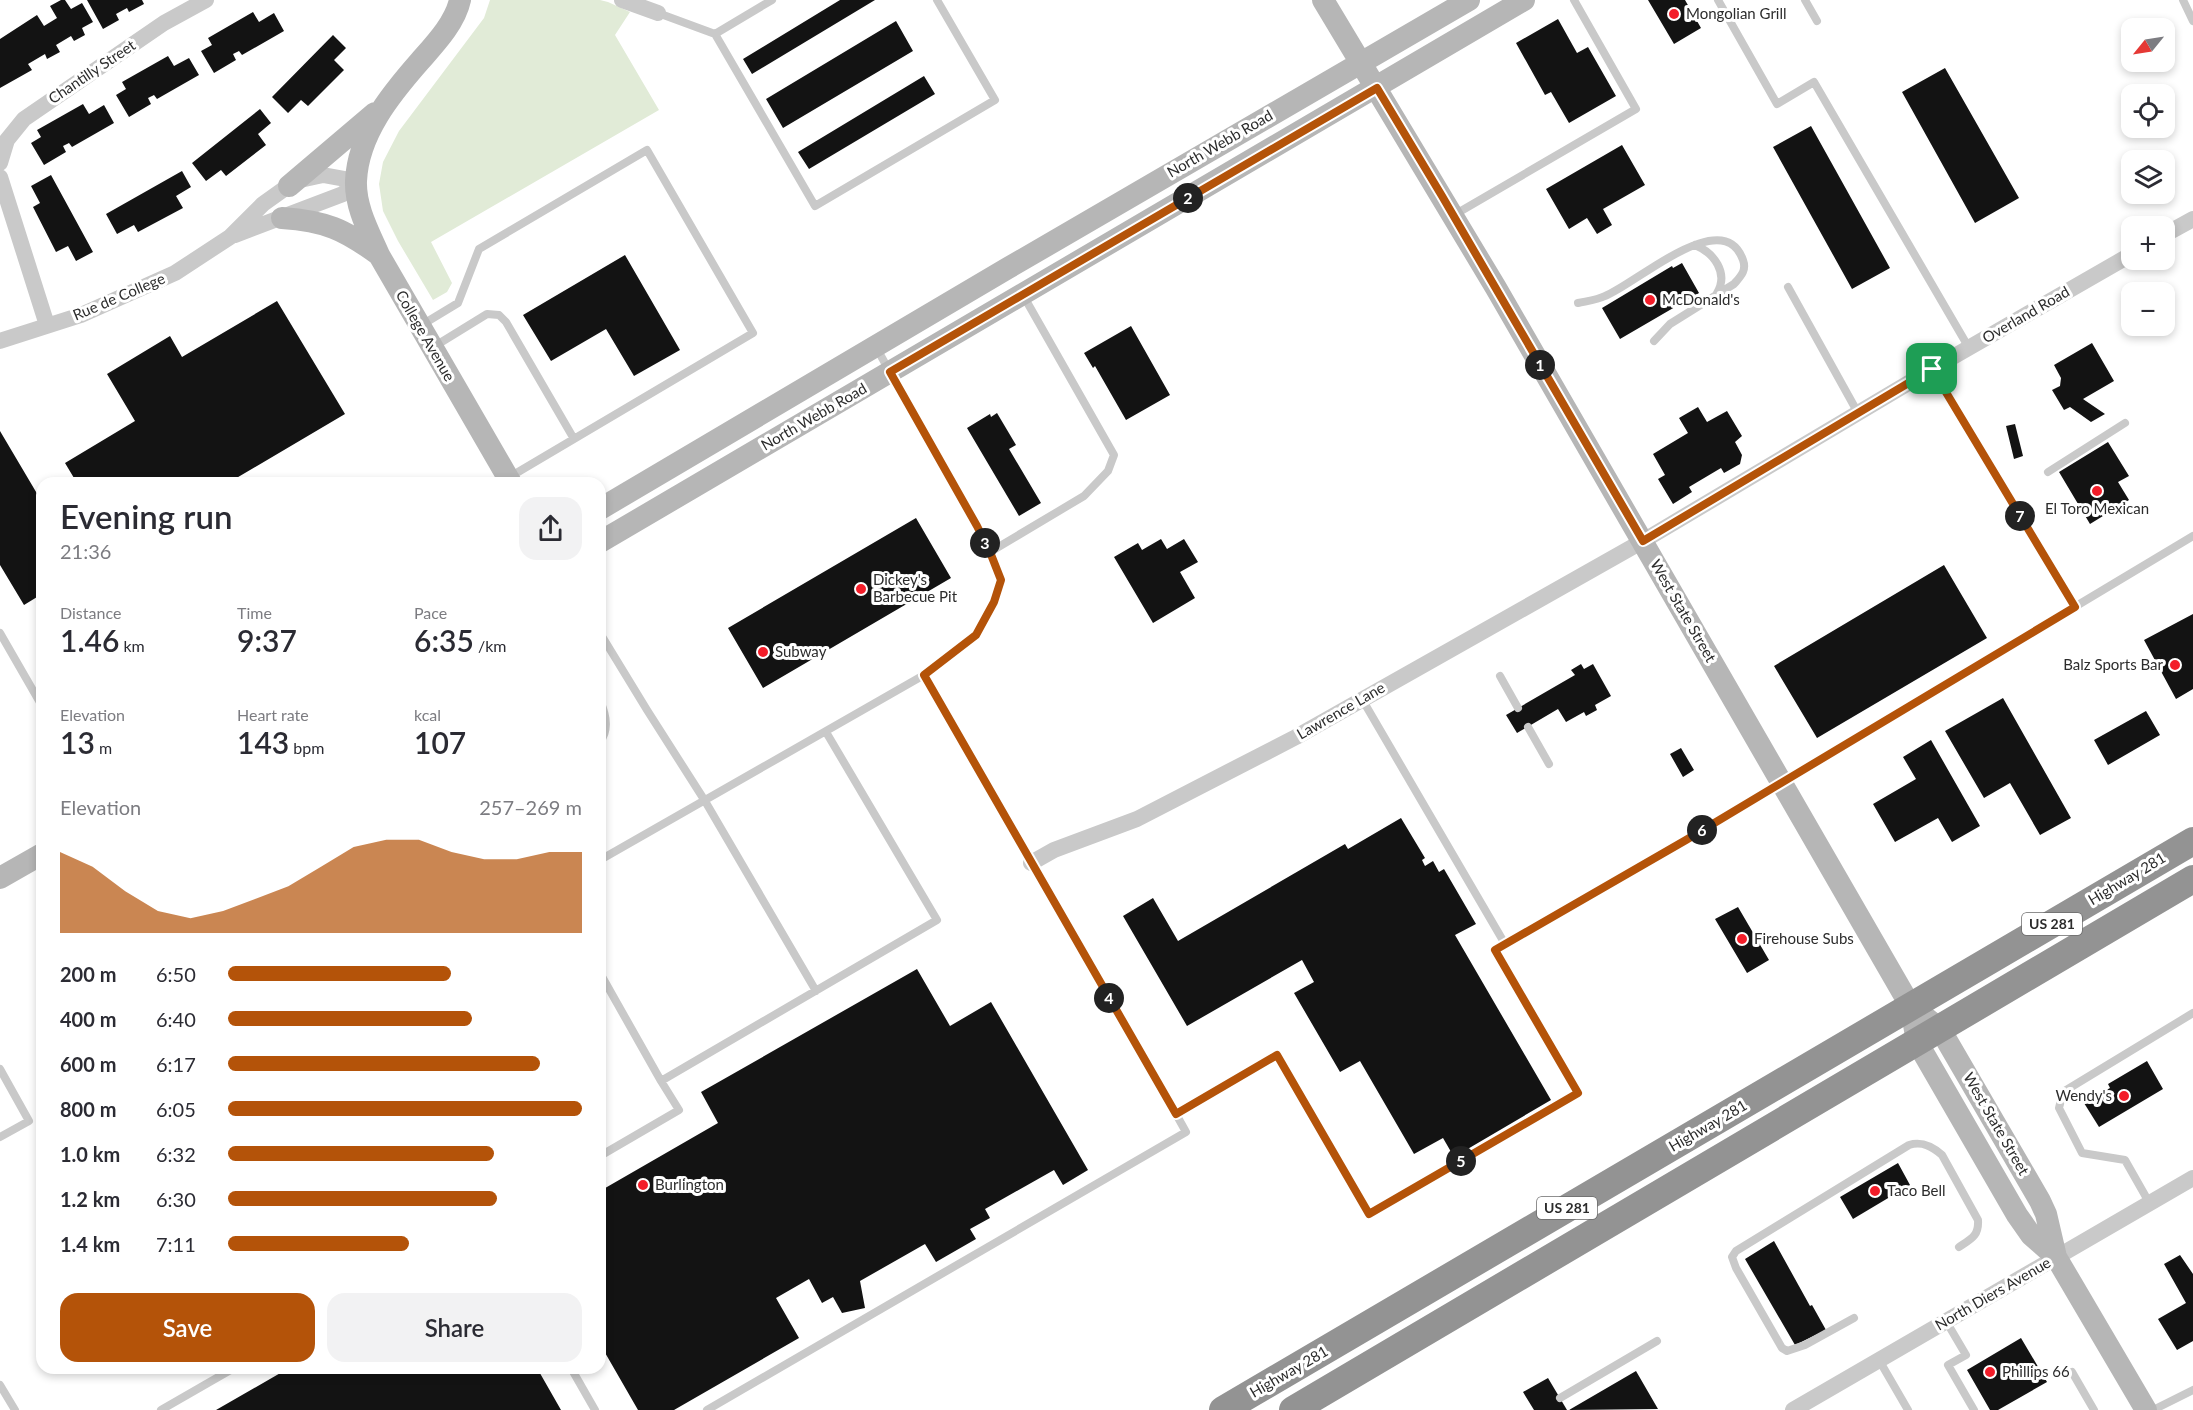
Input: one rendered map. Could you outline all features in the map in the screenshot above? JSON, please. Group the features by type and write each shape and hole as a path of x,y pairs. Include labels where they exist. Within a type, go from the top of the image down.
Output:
{"highway":[{"name":"Highway 281","path":"1223,1410 2193,841"},
{"name":"US 281","path":"1293,1410 2193,879"}],"street":[{"name":"Chantilly Street","path":"0,164 3,138 24,119 164,23 206,0"},
{"path":"356,181 362,149 371,128 406,77 441,37 460,0"},
{"path":"622,0 654,7"},
{"name":"West State Street","path":"1323,0 1453,215 1928,1036 2023,1227 2056,1257 2146,1410"},
{"name":"North Webb Road","path":"606,505 1469,0"},
{"name":"North Webb Road","path":"606,539 1524,0"},
{"path":"289,186 387,102"},
{"name":"Rue de College","path":"0,341 81,315 176,273 230,237 262,204 300,180 323,175 356,181"},
{"path":"0,177 47,325"},
{"name":"Rue de College","path":"230,237 344,194 356,181"},
{"name":"College Avenue","path":"356,181 363,217 379,255 507,477"},
{"path":"282,218 313,220 340,230 379,255"},
{"path":"2175,229 2193,219"},
{"name":"Overland Road","path":"1643,541 1932,369 2121,260"},
{"name":"Lawrence Lane","path":"1031,863 1054,849 1137,819 1296,737 1643,541"},
{"path":"0,879 36,858"},
{"name":"North Diers Avenue","path":"1793,1410 2193,1178"}],"lane":[{"path":"715,34 772,0"},
{"path":"654,7 715,34 815,206 995,100 937,0"},
{"path":"1453,215 1636,109 1574,0"},
{"path":"1718,0 1777,104 1814,82 1969,348"},
{"path":"1805,0 1817,21"},
{"path":"2182,0 2193,21"},
{"path":"419,326 458,303 479,249 647,150 753,333 574,439 515,477"},
{"path":"1578,303 1605,296 1706,240 1721,239 1730,242 1738,250 1743,261 1742,275 1734,284 1670,324 1654,340"},
{"path":"1695,245 1709,254 1723,276 1722,284 1715,296"},
{"path":"1788,287 1858,413"},
{"path":"990,552 1084,496 1108,471 1114,455 1023,295"},
{"path":"432,349 487,314 499,315 506,322 574,439"},
{"path":"606,857 924,675 976,635 994,602 1001,580 990,552 876,346"},
{"path":"1932,369 2075,607"},
{"path":"2048,472 2125,423"},
{"path":"1176,1114 1277,1055 1369,1214 1578,1093 1495,950 1686,840 2193,536"},
{"path":"0,633 36,695"},
{"path":"606,643 646,710 677,754 816,991"},
{"path":"707,1410 1186,1132 924,675"},
{"path":"1500,676 1518,708"},
{"path":"1362,699 1505,944"},
{"path":"1528,727 1549,764"},
{"path":"661,1081 937,920 826,732"},
{"path":"606,984 679,1110 606,1153"},
{"path":"2150,1204 2125,1160 2082,1153 2059,1108 2063,1092 2193,1013"},
{"path":"0,1070 29,1121 0,1137"},
{"path":"1854,1318 1805,1346 1787,1351 1782,1348 1732,1257 1736,1251 1909,1145 1918,1142 1934,1148 1942,1155 1978,1220 1979,1229 1975,1237 1959,1247"},
{"path":"1946,1321 1966,1355 1948,1365 1974,1410"},
{"path":"1560,1398 1656,1341"},
{"path":"1879,1360 1908,1410"},
{"path":"2072,1372 2094,1410"},
{"path":"161,1410 224,1374"},
{"path":"574,1374 595,1410"},
{"path":"0,1385 15,1410"},
{"path":"2153,1410 2193,1390"}],"green space":[{"path":"490,0 600,0 630,12 615,35 659,110 431,242 452,283 447,292 433,300 383,211 379,184 383,162 399,131 484,18"}],"building":[{"path":"65,0 71,9 82,3 93,22 82,28 85,35 74,41 71,36 56,45 60,52 47,59 45,54 28,64 32,70 0,88 0,39 37,15 44,26 57,18 50,6"},
{"path":"87,0 142,0 144,4 129,12 127,8 116,14 119,20 103,29"},
{"path":"840,0 875,0 752,74 743,59"},
{"name":"Mongolian Grill","path":"1648,0 1685,0 1701,28 1674,44"},
{"path":"253,12 259,22 274,13 284,31 242,55 239,51 233,54 236,60 214,73 201,51 212,45 208,38"},
{"path":"1558,19 1577,53 1588,47 1616,96 1569,123 1551,92 1545,95 1516,43"},
{"path":"896,21 913,51 783,128 766,99"},
{"path":"333,35 346,48 334,60 344,70 308,106 301,100 288,113 272,97"},
{"path":"168,56 174,66 189,58 199,75 157,99 154,95 148,98 151,104 129,117 116,95 126,89 122,82"},
{"path":"1945,68 2019,198 1975,223 1902,92"},
{"path":"924,76 935,94 809,169 798,152"},
{"path":"83,104 89,114 104,105 114,123 72,147 69,143 63,146 66,152 44,165 31,143 41,137 37,130"},
{"path":"260,109 271,123 258,134 266,145 226,176 221,170 206,181 192,163"},
{"path":"1811,126 1890,268 1852,289 1773,147"},
{"path":"1622,145 1645,185 1603,209 1612,225 1597,234 1587,218 1569,229 1546,189"},
{"path":"182,171 191,187 176,196 183,208 138,232 134,225 117,234 106,214"},
{"path":"51,175 93,252 76,261 68,246 56,252 33,207 40,203 31,186"},
{"path":"625,255 680,350 634,376 606,329 551,361 523,315"},
{"name":"McDonald's","path":"1682,263 1699,293 1620,339 1602,308 1672,266 1673,268"},
{"path":"277,301 345,414 238,477 73,477 65,463 135,421 107,374 170,336 182,357"},
{"path":"1131,326 1170,395 1126,420 1095,366 1093,368 1084,353"},
{"path":"2092,343 2114,381 2083,399 2105,414 2091,422 2070,407 2064,410 2052,390 2060,386 2061,378 2054,365"},
{"path":"1698,407 1707,422 1727,411 1742,436 1735,442 1742,455 1740,464 1724,473 1721,468 1689,487 1692,492 1673,504 1658,479 1665,475 1653,454 1688,433 1679,418"},
{"path":"997,413 1016,445 1009,449 1041,503 1019,516 967,428 990,414 991,417"},
{"path":"2015,424 2023,456 2014,459 2006,426"},
{"path":"0,431 36,492 36,598 24,605 0,565"},
{"name":"El Toro Mexican","path":"2108,442 2129,476 2118,482 2129,500 2090,524 2059,472"},
{"path":"916,518 951,578 763,688 728,628"},
{"path":"1161,539 1167,549 1184,539 1198,562 1180,572 1195,598 1153,623 1114,557 1138,543 1142,550"},
{"path":"1944,565 1987,638 1817,738 1774,666"},
{"name":"Balz Sports Bar","path":"2193,614 2193,689 2176,699 2144,640"},
{"path":"1581,664 1584,669 1593,664 1611,696 1595,705 1597,710 1586,716 1584,712 1566,722 1558,709 1517,733 1506,715 1575,675 1571,670"},
{"path":"2003,698 2071,818 2040,835 2010,783 1984,798 1945,731"},
{"path":"2146,711 2160,735 2108,765 2094,740"},
{"path":"1931,740 1980,826 1952,842 1938,818 1895,842 1873,804 1916,779 1903,757"},
{"path":"1681,748 1694,770 1683,777 1670,754"},
{"path":"1401,818 1425,858 1422,860 1425,866 1433,861 1439,872 1444,869 1476,924 1455,935 1551,1100 1454,1157 1443,1138 1414,1154 1360,1061 1340,1072 1294,993 1314,982 1302,960 1187,1026 1123,916 1153,898 1178,941 1345,844 1348,849"},
{"name":"Firehouse Subs","path":"1738,907 1769,960 1747,973 1715,919"},
{"path":"917,969 950,1026 991,1002 1088,1170 1063,1185 1054,1170 985,1209 990,1218 970,1229 976,1239 936,1262 925,1244 860,1281 865,1308 842,1313 833,1297 822,1303 809,1279 776,1298 799,1338 674,1410 638,1410 606,1354 606,1188 718,1123 701,1092"},
{"name":"Wendy's","path":"2147,1061 2163,1089 2099,1127 2084,1103 2110,1088 2108,1084"},
{"name":"Taco Bell","path":"1898,1163 1910,1185 1853,1219 1840,1197"},
{"path":"1774,1241 1826,1330 1795,1345 1745,1259"},
{"path":"2180,1255 2193,1274 2193,1341 2177,1350 2158,1319 2186,1303 2164,1264"},
{"path":"2021,1338 2047,1382 1998,1410 1990,1410 1967,1370"},
{"path":"1636,1371 1658,1409 1569,1410"},
{"path":"279,1374 540,1374 561,1410 216,1410"},
{"path":"1548,1378 1567,1410 1534,1410 1523,1392"}],"place":[{"name":"Mongolian Grill","path":"1674,14"},
{"name":"McDonald's","path":"1650,300"},
{"name":"El Toro Mexican","path":"2097,491"},
{"name":"Dickey's Barbecue Pit","path":"861,589"},
{"name":"Subway","path":"763,652"},
{"name":"Balz Sports Bar","path":"2175,665"},
{"name":"Firehouse Subs","path":"1742,939"},
{"name":"Wendy's","path":"2124,1096"},
{"name":"Burlington","path":"643,1185"},
{"name":"Taco Bell","path":"1875,1191"},
{"name":"Phillips 66","path":"1990,1372"}],"route":[{"path":"1377,88 1643,541 1932,369 2075,607 1686,840 1495,950 1578,1093 1369,1214 1277,1055 1176,1114 924,675 976,635 994,602 1001,580 977,526 890,372 1377,88"}]}
